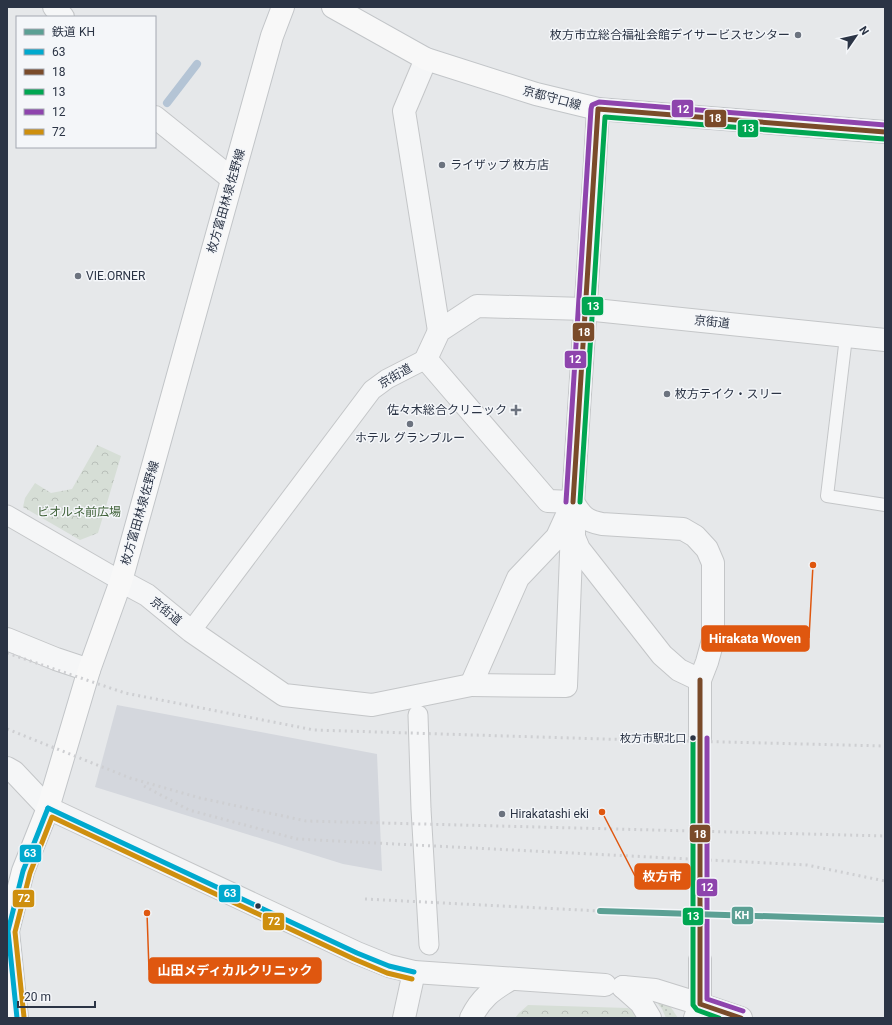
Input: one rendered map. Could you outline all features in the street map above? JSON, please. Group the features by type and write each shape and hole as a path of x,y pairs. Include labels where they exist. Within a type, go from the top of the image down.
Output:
{"main road":[{"name":"枚方富田林泉佐野線","path":"17,1018 8,931 23,871 48,808 89,670 121,581 272,36 283,7"},
{"name":"京都守口線","path":"333,7 426,59 536,94 598,109 885,132"}],"street":[{"path":"54,7 62,16"},
{"path":"426,59 404,111 439,331"},
{"path":"191,631 284,695 372,705 471,685 566,686 572,502 598,109"},
{"path":"156,119 232,179"},
{"name":"京街道","path":"7,515 147,595 191,631 372,390 387,379 426,359 439,331 477,306 585,310 885,340"},
{"path":"426,359 548,501 572,502"},
{"path":"572,502 579,513 590,522 682,529 695,536 707,549 713,563 713,640 700,680 700,738"},
{"path":"572,502 574,537 579,549 662,655 679,670 700,680"},
{"path":"471,685 518,578 557,537 572,502"},
{"path":"7,639 56,660 89,670"},
{"path":"418,715 421,809 429,945"},
{"path":"7,768 14,772 48,808 357,954 389,966 414,972 655,990 698,1011 741,1018"},
{"path":"698,1011 700,960"},
{"path":"404,1018 414,972"},
{"path":"471,1018 476,1007 492,990 511,979"},
{"path":"614,986 642,1003 650,1018"}],"lane":[{"path":"846,337 827,496 885,505"}],"shaded area":[{"path":"117,705 377,754 382,871 343,864 95,787"}],"green space":[{"name":"ビオルネ前広場","path":"97,445 121,456 98,533 80,540 23,507 25,498 35,483 51,493 72,489"},
{"path":"655,1000 670,1006 678,1018 666,1018 662,1009"},
{"path":"528,1005 628,1008 642,1018 515,1018"}],"waterway":[{"path":"167,103 197,64"}],"tunnel":[{"path":"700,738 700,960"}],"railway":[{"path":"7,653 125,693 314,730 885,746"},
{"path":"7,729 130,778 200,798 306,821 885,836"},
{"path":"144,786 189,810 297,839 807,865 885,881"},
{"path":"365,899 600,911"}],"rail line":[{"name":"KH","path":"600,911 885,920"}],"transit line":[{"name":"12","path":"566,502 592,105 599,102 885,125"},
{"name":"18","path":"573,502 598,109 885,132"},
{"name":"13","path":"580,502 605,117 884,139"},
{"name":"18","path":"700,680 700,1004 741,1018"},
{"name":"13","path":"693,738 693,1005 697,1010 719,1018"},
{"name":"12","path":"707,738 707,999 743,1011"},
{"name":"63","path":"48,808 357,953 389,966 414,972"},
{"name":"63","path":"17,1018 8,931 23,871 48,808"},
{"name":"72","path":"24,1017 15,932 30,873 52,817 354,959 387,973 412,979"}],"place":[{"name":"枚方市立総合福祉会館デイサービスセンター","path":"798,35"},
{"name":"ライザップ 枚方店","path":"442,165"},
{"name":"VIE.ORNER","path":"78,276"},
{"name":"枚方テイク・スリー","path":"667,394"},
{"name":"佐々木総合クリニック","path":"516,410"},
{"name":"ホテル グランブルー","path":"410,424"},
{"name":"Hirakata Woven","path":"813,565"},
{"name":"枚方市駅北口","path":"693,738"},
{"name":"枚方市","path":"602,812"},
{"name":"Hirakatashi eki","path":"502,814"},
{"name":"山田メディカルクリニック","path":"147,913"}]}
